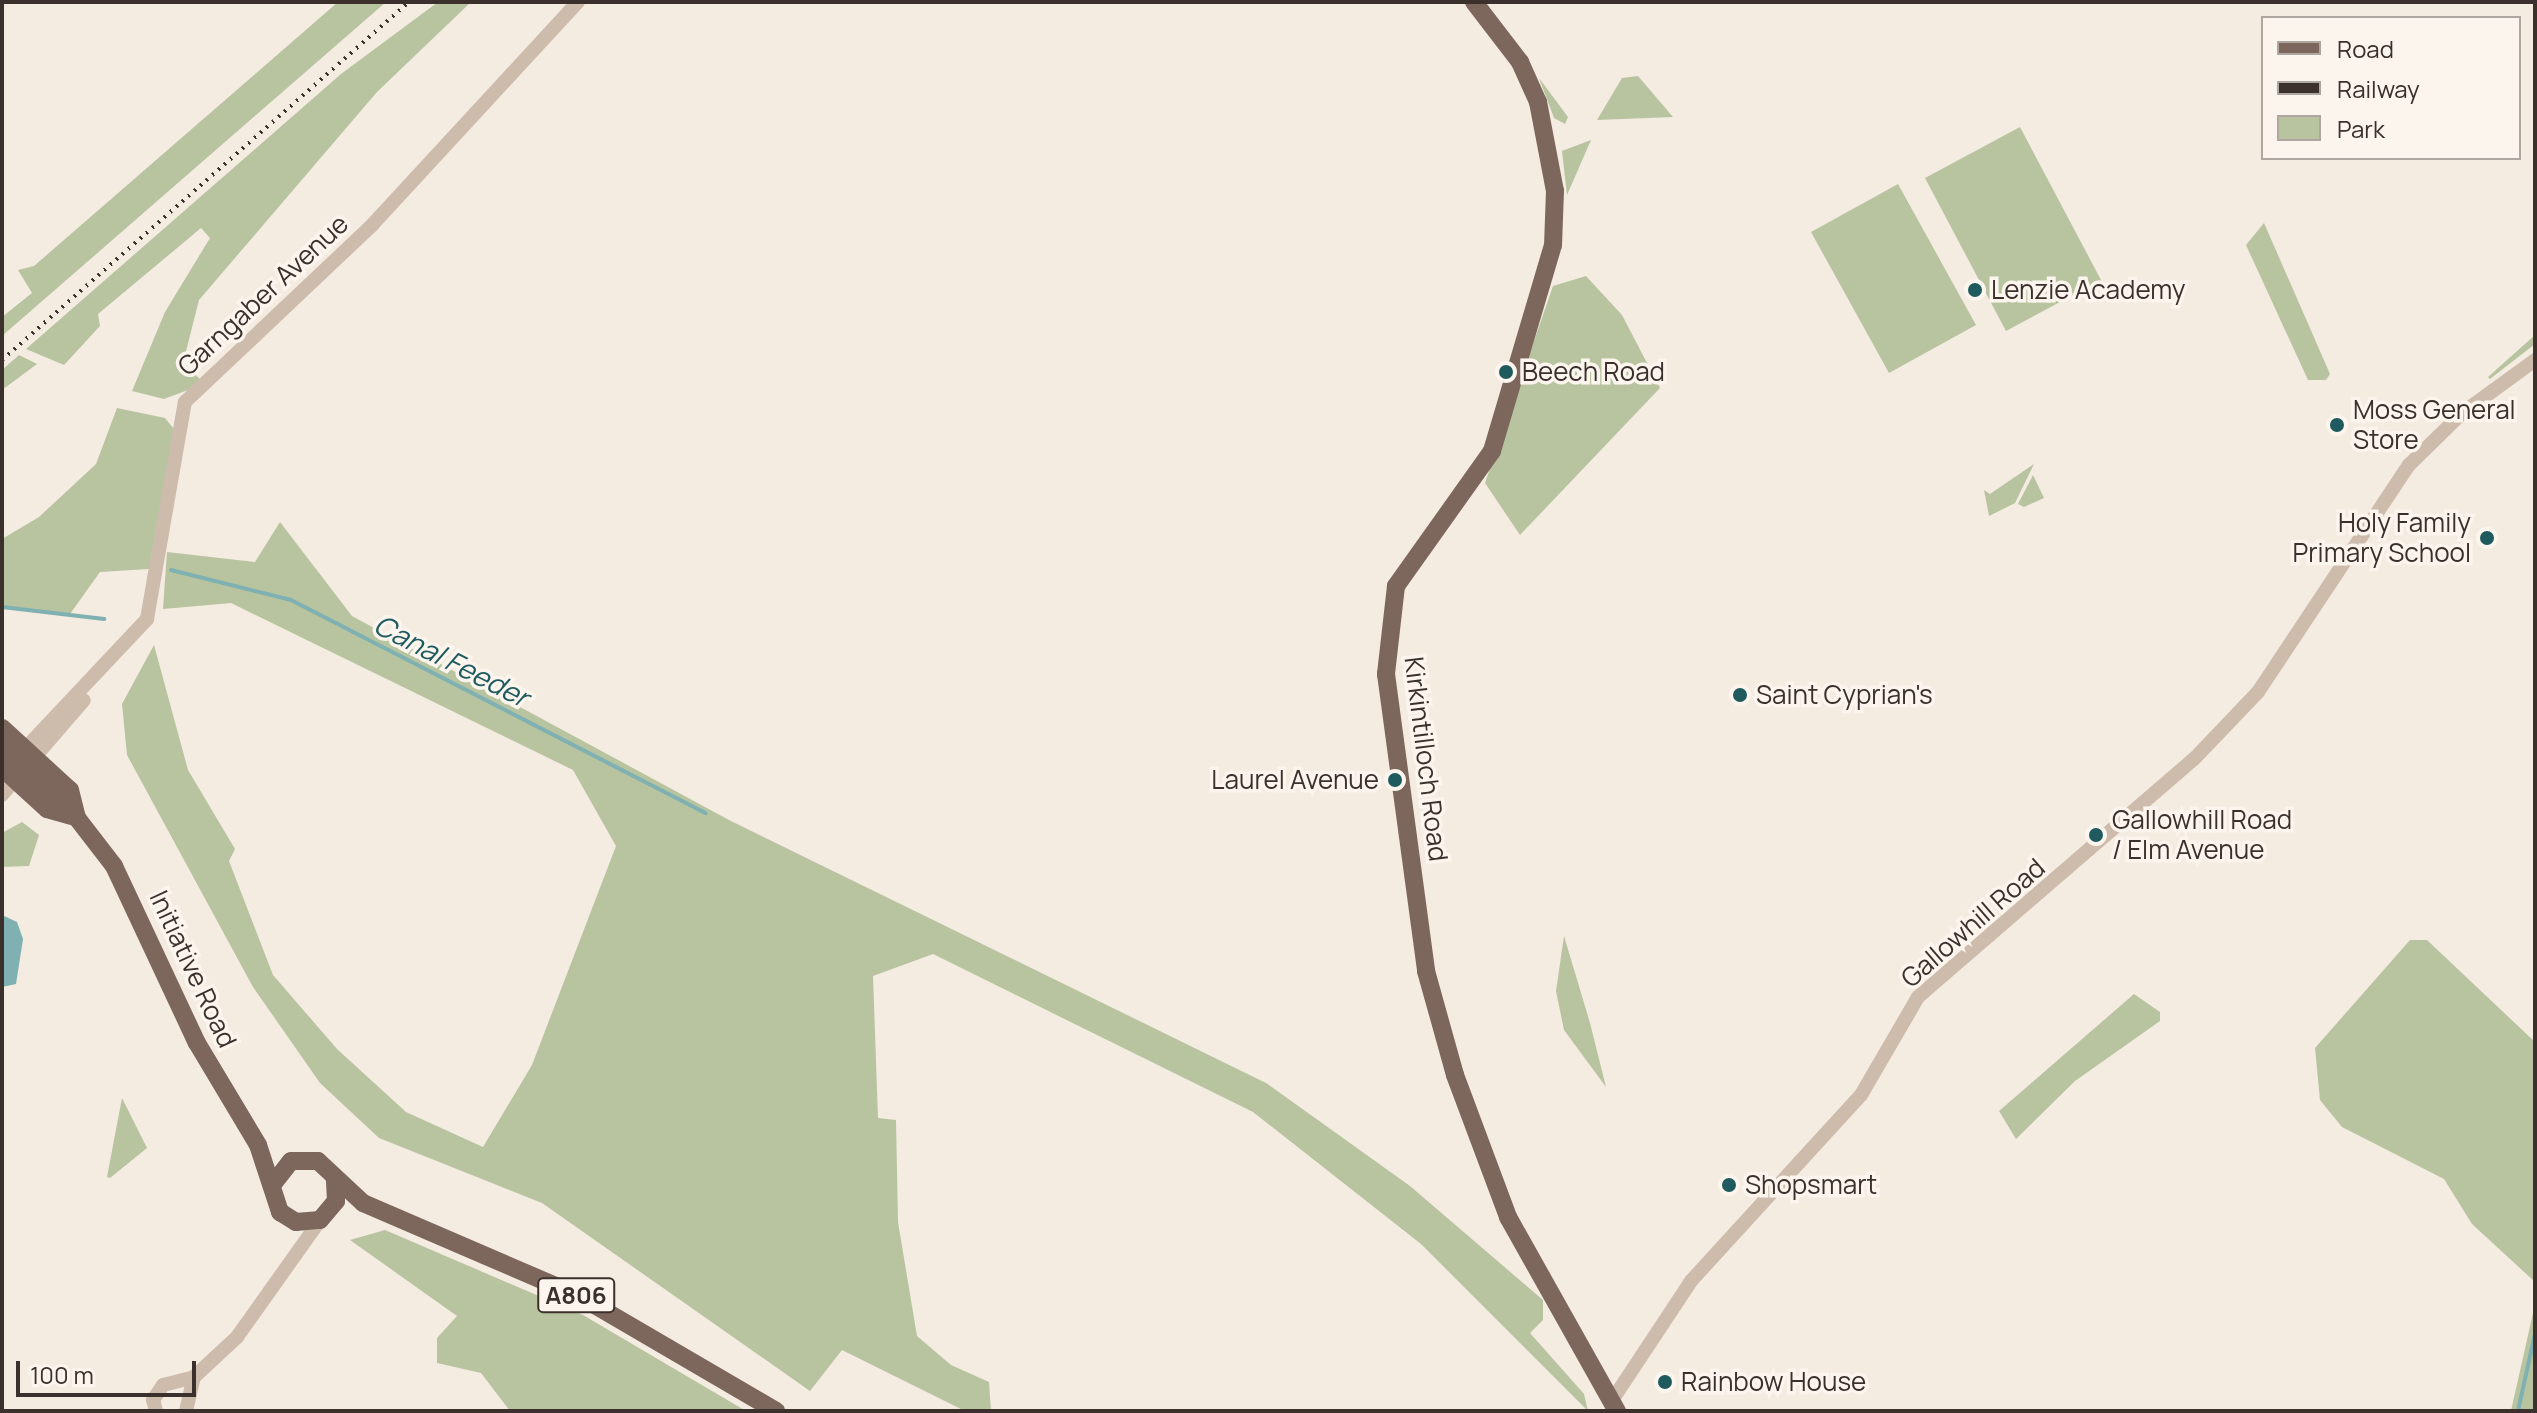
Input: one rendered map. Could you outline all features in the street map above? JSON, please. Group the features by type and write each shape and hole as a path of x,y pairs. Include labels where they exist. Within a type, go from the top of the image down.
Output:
{"main road":[{"name":"Kirkintilloch Road","path":"1474,2 1520,62 1538,102 1555,191 1553,245 1492,451 1396,586 1386,674 1426,971 1455,1075 1508,1217 1615,1405"},
{"name":"Initiative Road","path":"2,728 17,767 47,809 77,818"},
{"path":"2,745 17,767"},
{"name":"Initiative Road","path":"17,767 70,790 77,818 114,866 197,1043 258,1145 273,1184"},
{"path":"258,1145 291,1161 318,1161 335,1180 326,1214"},
{"path":"291,1161 273,1184 274,1202 288,1219 326,1214 363,1203"},
{"name":"A806","path":"335,1180 363,1203 581,1297 776,1411"}],"street":[{"name":"Garngaber Avenue","path":"2,795 17,767 147,619 185,402 373,224 578,2"},
{"name":"Gallowhill Road","path":"1615,1405 1691,1281 1861,1095 1918,997 2151,801 2258,692 2384,500 2435,436 2535,360"},
{"path":"156,1411 155,1393 194,1377 268,1298 298,1246 326,1214"},
{"path":"288,1219 298,1246"},
{"path":"188,1408 194,1377"},
{"path":"179,1385 188,1408"}],"green space":[{"path":"338,2 386,2 2,336 2,317 32,293 18,270 34,266"},
{"path":"438,2 471,2 377,92 199,300 183,363 200,379 188,390 164,399 132,391 165,312 210,238 201,228 98,314 100,326 64,365 26,349 341,74"},
{"path":"1638,76 1673,117 1597,120 1622,78"},
{"path":"1539,78 1568,117 1565,124 1554,118"},
{"path":"2020,127 2101,280 2006,331 1925,178"},
{"path":"1591,140 1567,195 1562,151"},
{"path":"1898,184 1976,325 1889,373 1811,232"},
{"path":"2264,223 2330,374 2326,380 2308,380 2246,245"},
{"path":"1586,276 1622,315 1660,388 1520,535 1485,483 1553,286"},
{"path":"2535,335 2535,344 2490,379 2488,377"},
{"path":"19,355 37,364 2,390 2,370"},
{"path":"117,408 165,418 174,429 149,569 100,572 70,614 2,608 2,539 39,517 96,464"},
{"path":"2034,464 2015,503 1989,516 1984,490 1990,494"},
{"path":"2033,475 2044,498 2024,507 2018,504"},
{"path":"280,522 352,616 729,820 1266,1083 1410,1186 1543,1300 1543,1320 1530,1333 1584,1394 1588,1411 1421,1244 1253,1112 933,954 873,976 878,1118 896,1120 898,1222 917,1336 951,1365 989,1382 991,1411 965,1411 842,1350 810,1391 542,1203 379,1138 320,1083 253,987 127,755 122,704 154,645 188,770 235,849 229,861 273,975 337,1049 406,1112 483,1147 532,1065 616,846 573,770 231,603 163,609 167,552 255,562"},
{"path":"22,822 39,835 29,866 2,867 2,833"},
{"path":"1564,936 1606,1087 1564,1030 1556,991"},
{"path":"2410,940 2427,940 2535,1042 2535,1282 2472,1224 2444,1179 2342,1127 2320,1100 2315,1048"},
{"path":"2134,994 2160,1012 2160,1021 2075,1081 2016,1139 1999,1111"},
{"path":"122,1098 147,1148 110,1178 107,1177"},
{"path":"385,1230 583,1315 746,1411 510,1411 481,1373 437,1363 437,1338 457,1316 350,1240"},
{"path":"2535,1304 2535,1411 2511,1411"}],"water":[{"path":"2,915 17,922 23,939 16,984 2,987"}],"waterway":[{"name":"Canal Feeder","path":"171,570 291,600 706,813"},
{"name":"Canal Feeder","path":"2,607 104,619"},
{"path":"2518,1411 2535,1334"}],"railway":[{"path":"2,360 409,2"}],"place":[{"name":"Lenzie Academy","path":"1975,290"},
{"name":"Beech Road","path":"1506,372"},
{"name":"Moss General Store","path":"2337,425"},
{"name":"Holy Family Primary School","path":"2487,538"},
{"name":"Saint Cyprian's","path":"1740,695"},
{"name":"Laurel Avenue","path":"1395,780"},
{"name":"Gallowhill Road / Elm Avenue","path":"2096,835"},
{"name":"Shopsmart","path":"1729,1185"},
{"name":"Rainbow House","path":"1665,1382"}]}
